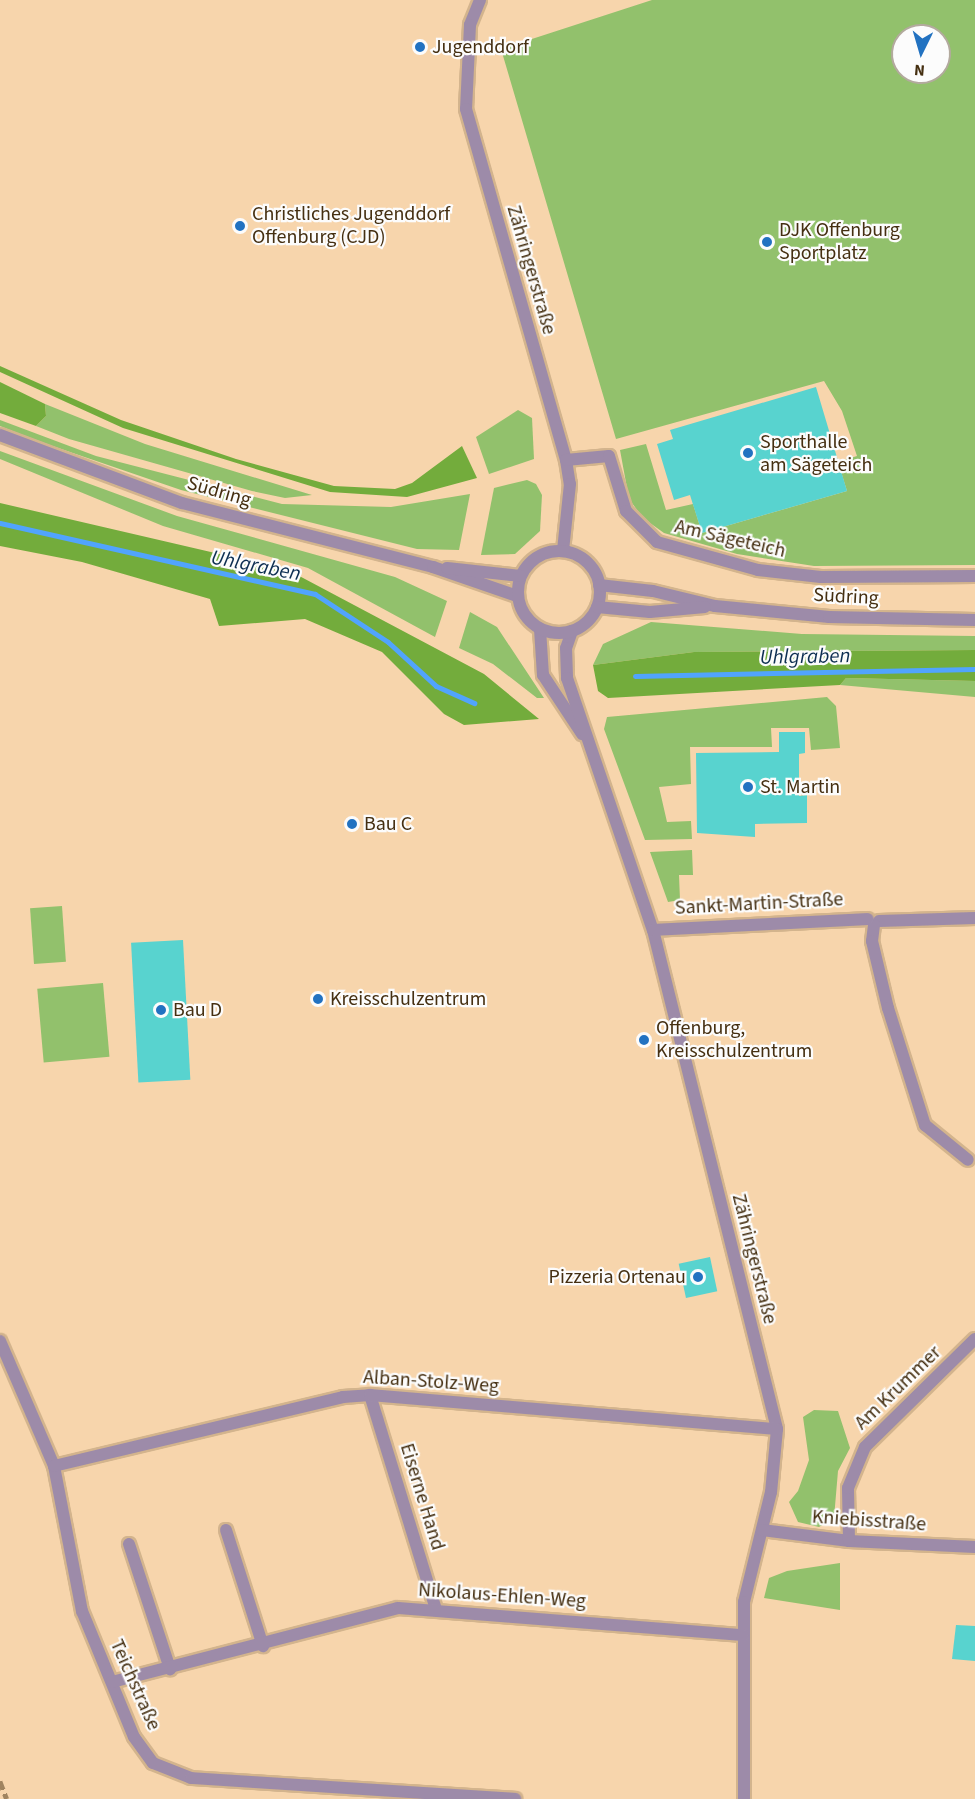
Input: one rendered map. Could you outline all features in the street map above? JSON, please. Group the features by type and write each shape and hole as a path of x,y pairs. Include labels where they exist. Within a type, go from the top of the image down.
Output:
{"street":[{"name":"Zähringerstraße","path":"480,0 470,25 466,109 566,460 570,484 563,551"},
{"name":"Südring","path":"0,435 182,502 434,567 518,596"},
{"name":"Am Sägeteich","path":"566,460 609,456 626,511 657,542 736,564 820,576 975,576"},
{"path":"563,551 589,564 599,585 597,607 583,625 572,632 540,629 525,616 518,596 521,576 536,558 563,551"},
{"name":"Südring","path":"434,567 521,576"},
{"name":"Südring","path":"599,585 653,591 715,606 829,617 975,620"},
{"name":"Südring","path":"597,607 650,612 715,606"},
{"name":"Zähringerstraße","path":"540,629 538,658 543,675 586,740"},
{"name":"Zähringerstraße","path":"572,632 566,648 567,678 582,711 586,740 653,930 777,1429 777,1458 762,1530 749,1571 742,1635 744,1799"},
{"name":"Sankt-Martin-Straße","path":"653,930 975,918"},
{"path":"874,922 872,942 888,1008 925,1125 968,1160"},
{"name":"Am Krummer","path":"849,1541 848,1488 865,1447 975,1339"},
{"name":"Teichstraße","path":"0,1341 54,1466 82,1611 134,1737 153,1763 169,1773 191,1778 515,1799"},
{"name":"Alban-Stolz-Weg","path":"54,1466 343,1397 370,1395 777,1429"},
{"name":"Eiserne Hand","path":"370,1395 436,1610"},
{"path":"226,1530 263,1646"},
{"name":"Kniebisstraße","path":"762,1530 849,1541 975,1546"},
{"path":"129,1544 170,1669"},
{"name":"Nikolaus-Ehlen-Weg","path":"111,1682 263,1646 398,1608 742,1635"}],"green space":[{"name":"DJK Offenburg Sportplatz","path":"652,0 975,0 975,565 814,566 737,554 664,533 643,518 629,499 620,450 646,444 666,510 693,504 702,533 847,491 838,462 857,456 842,411 824,381 616,439 501,49"},
{"path":"0,366 121,420 236,459 334,486 395,489 412,483 462,446 477,478 407,497 330,492 123,428 0,372"},
{"path":"0,382 45,404 46,416 36,426 0,413"},
{"path":"45,404 145,444 312,495 285,498 252,491 69,439 36,426 46,416"},
{"path":"518,410 532,418 534,459 489,474 476,437"},
{"path":"0,420 96,456 282,504 391,507 470,494 459,550 417,549 181,490 29,438 0,426"},
{"path":"0,451 177,516 395,577 447,601 435,637 308,568 163,526 0,459"},
{"path":"527,480 536,484 542,495 540,531 515,554 481,555 494,488"},
{"path":"0,503 288,570 484,674 539,719 464,725 444,714 382,652 305,619 219,626 210,599 82,562 0,546"},
{"path":"470,612 497,627 544,698 537,698 493,664 459,648"},
{"path":"651,622 802,634 975,636 975,650 694,652 593,665 603,644"},
{"path":"975,650 975,681 846,678 840,685 608,698 598,691 593,665 694,652"},
{"path":"846,678 975,681 975,697 840,685"},
{"path":"827,697 836,706 840,748 811,750 809,728 771,728 772,747 690,747 691,784 659,787 667,822 691,821 692,839 645,840 604,729 607,717"},
{"path":"692,850 693,875 679,875 680,900 668,902 650,852"},
{"path":"62,906 66,962 34,964 30,908"},
{"path":"103,983 109,1057 44,1062 37,989"},
{"path":"814,1410 838,1411 850,1448 838,1471 834,1518 819,1527 798,1522 789,1502 798,1491 809,1460 803,1417"},
{"path":"840,1563 840,1610 764,1598 769,1578 787,1571"}],"building":[{"name":"Sporthalle am Sägeteich","path":"816,387 847,491 702,533 690,495 674,500 657,444 673,439 670,430"},
{"name":"St. Martin","path":"779,732 805,732 805,753 799,754 799,796 807,795 807,823 755,824 755,837 697,833 696,753 779,752"},
{"name":"Bau D","path":"183,940 190,1080 138,1083 131,943"},
{"name":"Pizzeria Ortenau","path":"710,1257 717,1291 686,1298 679,1264"},
{"path":"956,1625 975,1626 975,1661 952,1659"}],"waterway":[{"name":"Uhlgraben","path":"0,523 315,594 388,642 436,686 474,703"},
{"name":"Uhlgraben","path":"635,676 975,669"}],"railway":[{"path":"0,1781 7,1799"}],"place":[{"name":"Jugenddorf","path":"420,47"},
{"name":"Christliches Jugenddorf Offenburg (CJD)","path":"240,226"},
{"name":"DJK Offenburg Sportplatz","path":"767,242"},
{"name":"Sporthalle am Sägeteich","path":"748,453"},
{"name":"St. Martin","path":"748,787"},
{"name":"Bau C","path":"352,824"},
{"name":"Kreisschulzentrum","path":"318,999"},
{"name":"Bau D","path":"161,1010"},
{"name":"Offenburg, Kreisschulzentrum","path":"644,1040"},
{"name":"Pizzeria Ortenau","path":"698,1277"}]}
